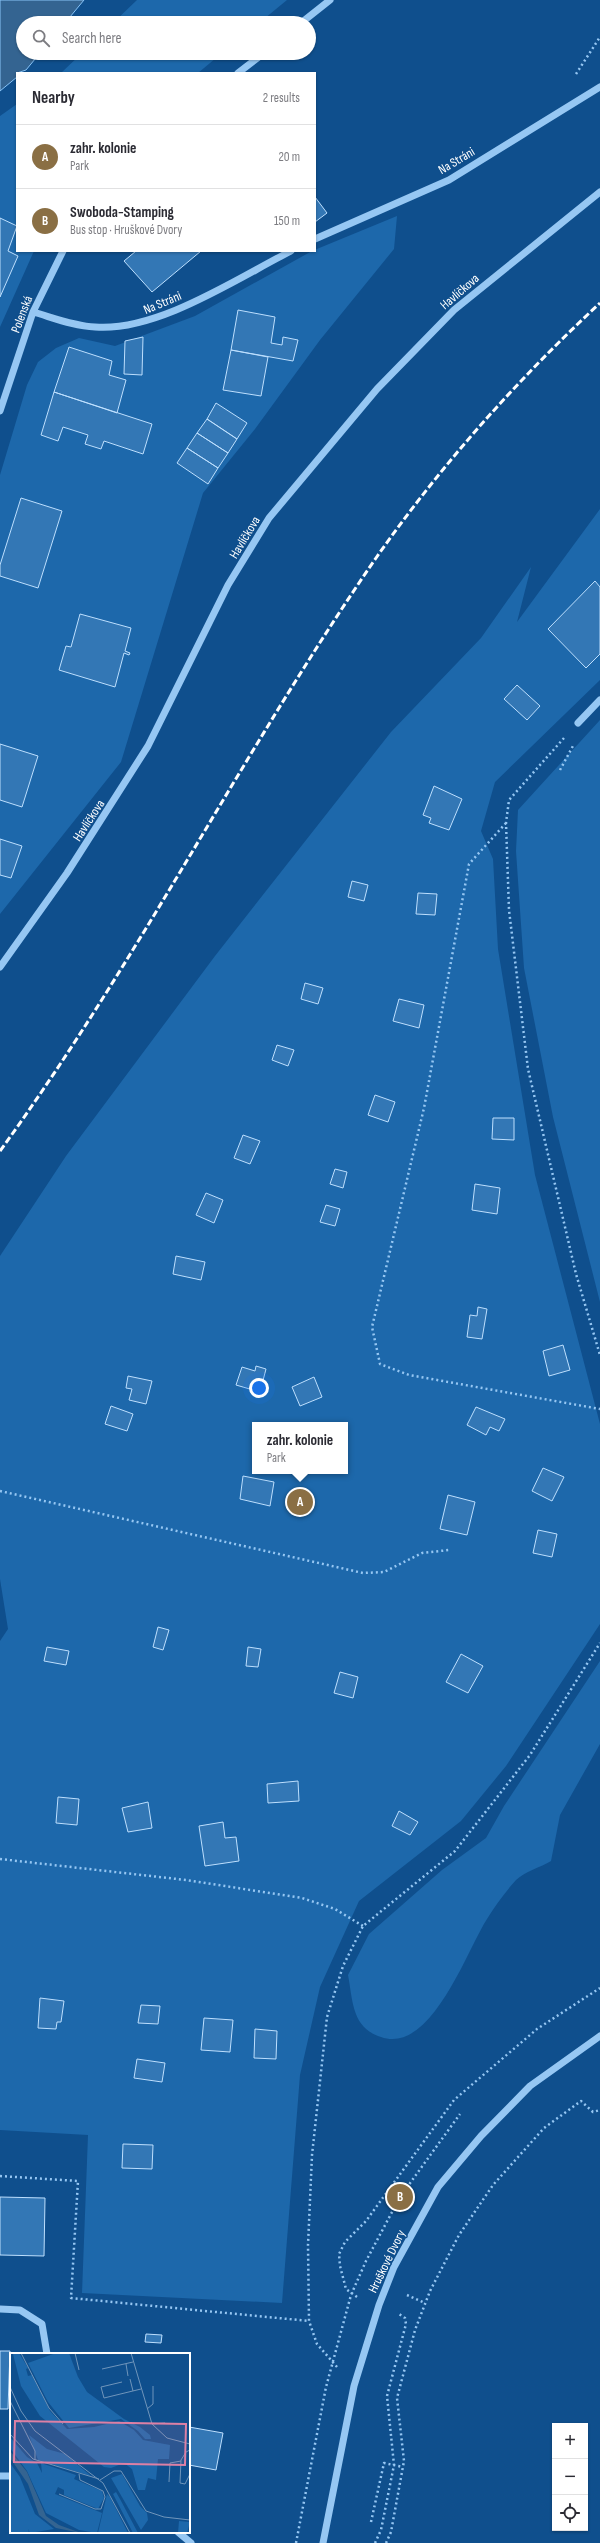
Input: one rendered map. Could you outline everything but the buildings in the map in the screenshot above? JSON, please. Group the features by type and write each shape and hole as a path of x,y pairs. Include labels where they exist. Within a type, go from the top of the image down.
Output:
{"street":[{"path":"310,16 330,0"},
{"path":"239,72 255,60"},
{"name":"Na Stráni","path":"316,238 449,180 600,87"},
{"name":"Havlíčkova","path":"0,967 67,873 148,746 228,585 269,518 314,462 377,389 454,310 600,192"},
{"name":"Polenská","path":"0,411 33,312 63,252"},
{"name":"Na Stráni","path":"33,312 77,325 96,327 115,327 143,323 170,314 289,252"},
{"path":"578,723 600,700"},
{"name":"Hruškové Dvory","path":"323,2543 354,2386 379,2305 394,2267 438,2187 481,2136 530,2086 600,2036"},
{"path":"0,2309 20,2310 42,2324 47,2353"},
{"path":"179,2533 191,2543"}],"path":[{"path":"560,770 574,745 578,723"},
{"path":"578,723 509,800 506,823 509,910 528,1069 576,1274 600,1355"},
{"path":"506,823 469,864 424,1108 372,1327 380,1364 409,1375 600,1409"},
{"path":"0,1491 363,1574 384,1572 422,1553 449,1550"},
{"path":"354,2386 317,2344 309,2321 308,2245 312,2154 327,2017 343,1966 363,1926 455,1851 530,1755 600,1644"},
{"path":"0,1859 186,1880 302,1898 335,1909 363,1926"},
{"path":"375,2543 381,2530 394,2465 387,2396 406,2324 405,2318 379,2305 351,2296 346,2289 340,2266 339,2254 345,2242 366,2221 454,2100 537,2030 600,1988"},
{"path":"386,2543 391,2532 403,2467 397,2398 415,2330 430,2291 459,2235 493,2185 544,2128 581,2101 593,2112 600,2110"},
{"path":"296,2543 333,2363 351,2296 366,2261 400,2197 460,2114"},
{"path":"0,2176 78,2181 71,2298 309,2321"},
{"path":"371,2522 384,2463 403,2467"}],"shaded area":[{"path":"0,0 84,0 71,16 16,16 16,60 34,60 26,70 16,72 16,78 0,91"},
{"path":"137,0 287,0 268,16 120,16"},
{"path":"75,60 214,60 199,72 62,72"},
{"path":"16,105 16,252 34,252 0,327 0,116"},
{"path":"397,216 394,249 320,340 255,429 203,493 121,762 0,914 0,475 27,385 38,362 56,348 79,338 115,346 195,316 310,252 316,252 316,249"},
{"path":"600,509 600,680 495,782 481,831 493,859 498,949 535,1175 600,1424 600,1624 506,1766 461,1821 359,1901 320,1987 300,2075 282,2303 82,2293 88,2135 0,2130 0,1641 8,1629 0,1579 0,1256 66,1156 215,956 391,732 481,638 531,567 517,622"},
{"path":"600,720 600,1302 553,1117 524,968 516,851 518,810"},
{"path":"600,1661 600,1744 560,1815 551,1861 519,1877 508,1889 487,1919 458,1975 445,1996 431,2016 416,2031 399,2038 381,2037 371,2033 359,2021 353,2004 348,1975 369,1934 442,1870 486,1838 504,1806"}],"railway":[{"path":"0,1151 50,1079 145,931 281,705 327,631 376,558 427,490 481,424 539,362 600,303"}],"place":[{"name":"zahr. kolonie","path":"300,1502"},
{"name":"Swoboda-Stamping","path":"400,2197"}]}
